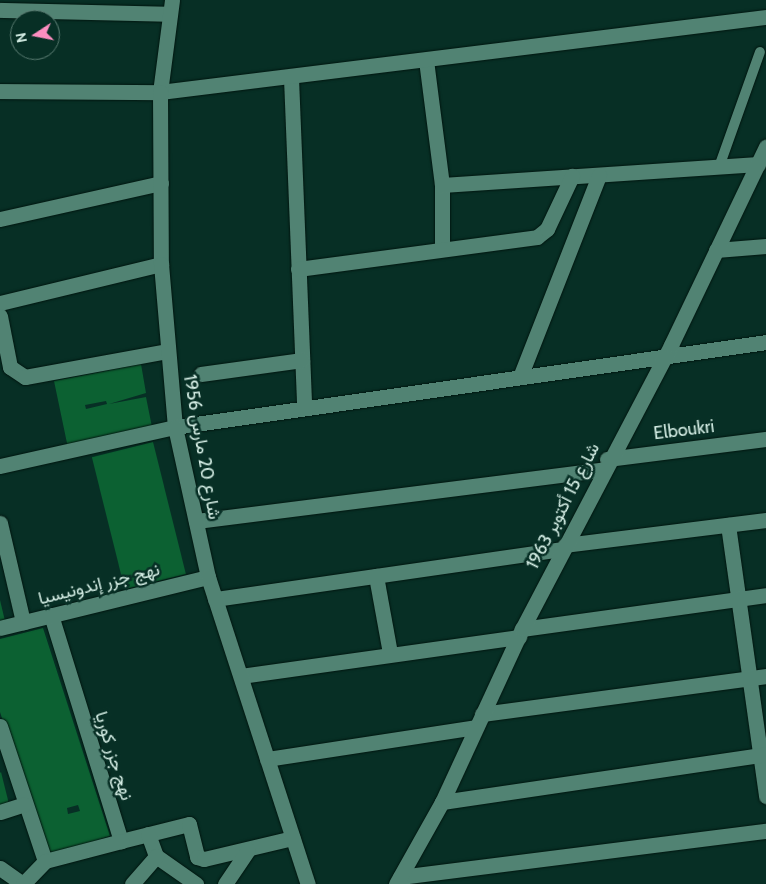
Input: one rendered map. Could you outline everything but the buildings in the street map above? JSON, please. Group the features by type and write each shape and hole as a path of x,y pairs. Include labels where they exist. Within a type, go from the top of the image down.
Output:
{"street":[{"path":"0,10 171,7"},
{"name":"شارع 20 مارس 1956","path":"171,7 160,92 160,183 161,264 175,427 208,576 308,884"},
{"path":"0,91 160,92 291,78 766,17"},
{"path":"426,60 442,185 442,249"},
{"path":"291,78 304,406"},
{"name":"شارع 15 أكتوبر 1963","path":"398,881 442,802 478,720 520,633 604,464 662,357 766,147"},
{"path":"442,185 758,164"},
{"path":"520,377 599,174"},
{"path":"298,268 542,235 572,176"},
{"path":"0,219 160,183"},
{"path":"716,250 766,246"},
{"path":"0,303 161,264"},
{"path":"0,316 10,367 25,377 167,351"},
{"path":"0,466 175,427 304,406 766,342"},
{"path":"201,374 302,360"},
{"name":"Elboukri","path":"196,521 604,464 766,439"},
{"path":"215,599 564,547 766,520"},
{"path":"0,523 2,544 23,622"},
{"path":"728,525 746,679 763,755 766,796"},
{"name":"نهج جزر إندونيسيا","path":"0,628 208,576"},
{"path":"376,576 390,653"},
{"path":"240,676 766,595"},
{"name":"نهج جزر كوريا","path":"51,615 121,841"},
{"path":"267,759 478,720 766,676"},
{"path":"0,726 24,804 45,861"},
{"path":"442,802 763,755"},
{"path":"0,812 24,804"},
{"path":"0,868 23,884 45,861 189,824 200,859 248,850 293,838"},
{"path":"398,881 766,831"},
{"path":"148,834 156,856 196,884"},
{"path":"225,884 248,850"},
{"path":"132,884 156,856"}],"lane":[{"path":"719,167 760,52"}]}
